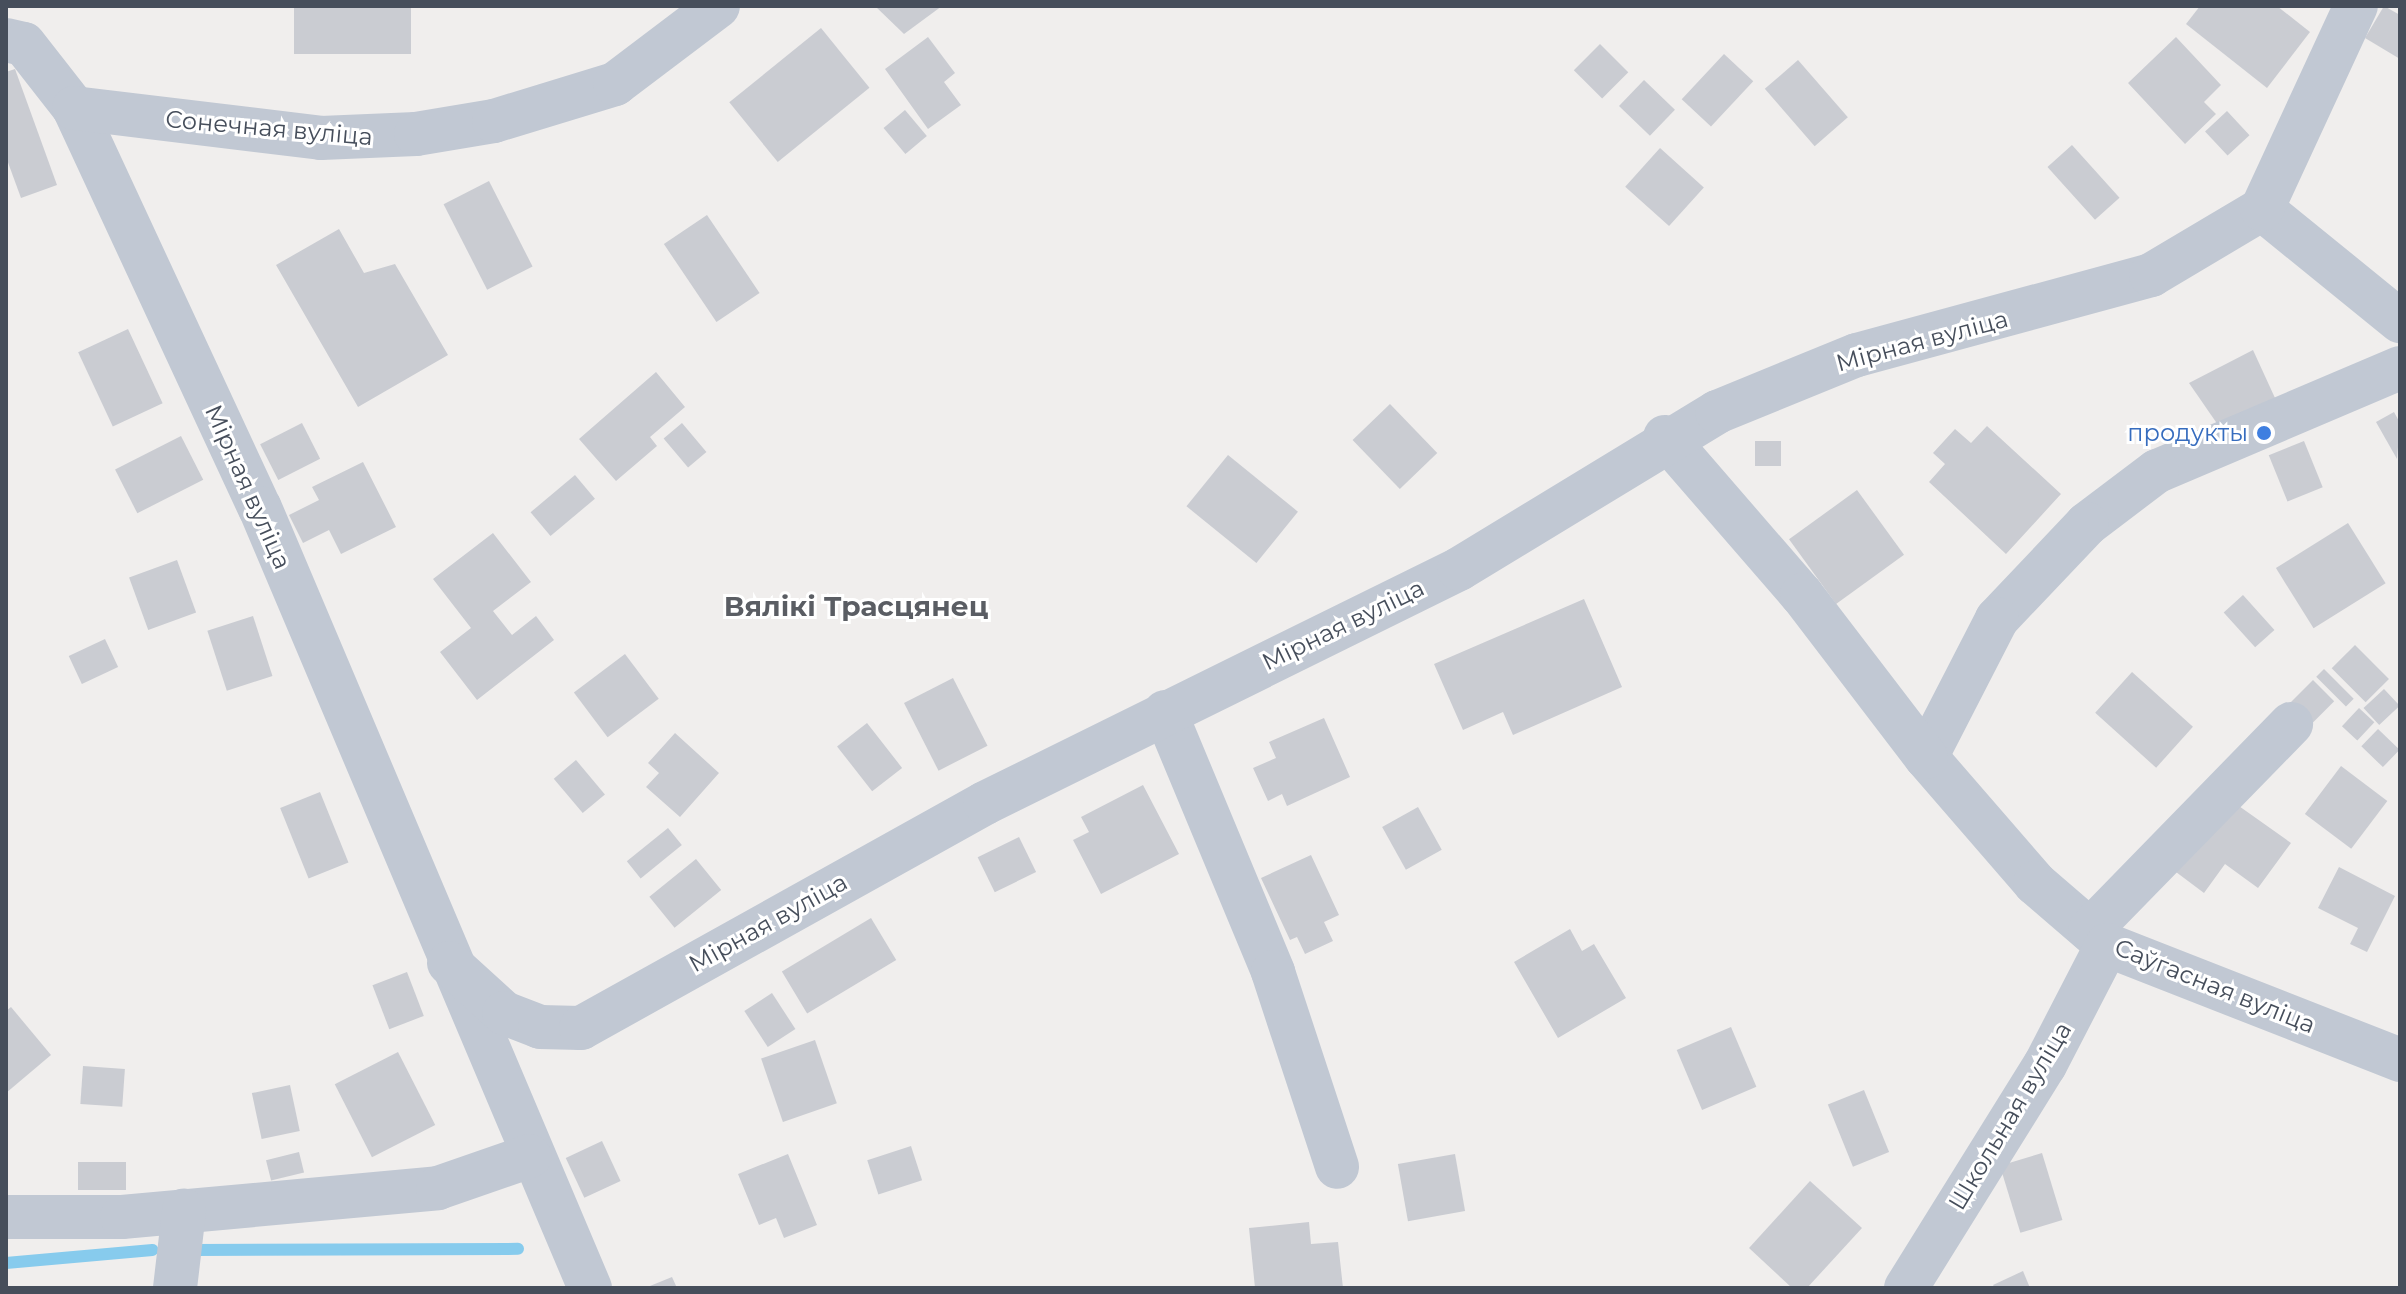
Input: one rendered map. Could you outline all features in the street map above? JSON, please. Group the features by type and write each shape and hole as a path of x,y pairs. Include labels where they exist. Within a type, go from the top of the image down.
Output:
{"street":[{"name":"Сонечная вуліца","path":"74,108 321,138 416,134 494,121 615,84 718,6"},
{"path":"2356,6 2262,209 2400,321"},
{"name":"Мірная вуліца","path":"6,40 24,44 74,108 260,508 492,1069 590,1288"},
{"name":"Мірная вуліца","path":"449,963 504,1013 540,1027 581,1028 985,803 1459,569 1665,437 1857,355 2151,275 2262,209"},
{"path":"1926,757 1997,619 2087,524 2157,471 2400,368"},
{"name":"Саўгасная вуліца","path":"1665,437 1802,595 1926,757 2035,883 2098,938 2400,1060"},
{"path":"1165,712 1273,972 1337,1167"},
{"name":"Школьная вуліца","path":"1910,1287 2045,1065 2098,938 2291,724"},
{"path":"492,1069 581,1028"},
{"path":"6,1217 184,1211 438,1188 530,1156"},
{"path":"175,1288 184,1211"}],"building":[{"path":"294,6 411,6 411,54 294,54"},
{"path":"875,6 942,6 904,34"},
{"path":"2200,6 2277,6 2310,32 2267,88 2186,24"},
{"path":"2384,6 2400,15 2400,59 2365,38"},
{"path":"821,28 869,88 778,162 729,102"},
{"path":"928,37 955,73 944,82 961,105 928,129 885,69"},
{"path":"2176,37 2221,85 2204,102 2216,114 2185,144 2128,83"},
{"path":"1600,44 1628,72 1602,98 1574,70"},
{"path":"1724,54 1753,81 1711,127 1682,99"},
{"path":"1798,60 1848,117 1815,146 1765,89"},
{"path":"15,69 57,185 21,198 6,157 6,72"},
{"path":"1644,80 1675,110 1650,136 1619,106"},
{"path":"905,110 927,136 905,154 884,128"},
{"path":"2227,111 2250,135 2228,156 2205,131"},
{"path":"2072,145 2120,198 2095,220 2047,167"},
{"path":"1660,148 1704,187 1669,226 1625,187"},
{"path":"489,181 533,267 487,290 444,204"},
{"path":"707,215 760,293 716,322 664,244"},
{"path":"339,229 364,273 395,264 448,355 358,407 276,265"},
{"path":"128,329 163,403 113,427 78,352"},
{"path":"2253,350 2275,398 2218,425 2189,383"},
{"path":"656,372 685,407 650,437 657,446 616,481 579,439"},
{"path":"1390,404 1437,453 1400,489 1353,440"},
{"path":"2394,412 2400,423 2397,459 2376,422"},
{"path":"302,423 320,459 278,480 260,444"},
{"path":"682,423 706,452 688,468 664,438"},
{"path":"1987,426 2061,494 2006,554 1929,482 1945,464 1933,453 1955,429 1971,443"},
{"path":"181,436 203,480 137,513 115,470"},
{"path":"1755,441 1781,441 1781,466 1755,466"},
{"path":"2304,441 2323,487 2287,502 2269,455"},
{"path":"1228,455 1298,512 1256,563 1186,506"},
{"path":"363,462 396,527 341,554 329,530 303,543 289,515 319,500 312,487"},
{"path":"575,475 595,499 550,536 531,512"},
{"path":"1857,490 1904,555 1836,604 1789,539"},
{"path":"2348,523 2386,583 2314,628 2276,568"},
{"path":"493,533 531,582 493,611 512,635 536,616 554,640 477,700 440,652 471,628 433,579"},
{"path":"177,560 196,613 148,630 129,577"},
{"path":"2243,595 2274,630 2255,647 2224,612"},
{"path":"1584,599 1622,687 1513,735 1503,712 1463,730 1434,664"},
{"path":"253,616 272,676 227,691 207,631"},
{"path":"105,639 118,667 82,684 69,656"},
{"path":"2355,645 2389,679 2366,702 2332,668"},
{"path":"625,654 659,699 608,737 574,693"},
{"path":"2324,669 2354,699 2346,706 2316,677"},
{"path":"2132,672 2193,727 2156,768 2095,713"},
{"path":"953,678 988,746 938,771 904,703"},
{"path":"2313,680 2334,701 2309,726 2288,705"},
{"path":"2384,689 2400,706 2379,725 2364,708"},
{"path":"2359,708 2374,722 2357,741 2342,726"},
{"path":"1324,718 1350,777 1287,806 1282,794 1268,801 1253,768 1276,758 1269,742"},
{"path":"867,723 902,768 872,791 837,746"},
{"path":"2378,729 2400,750 2383,767 2361,746"},
{"path":"675,733 719,773 680,817 646,787 659,773 648,763"},
{"path":"576,760 605,794 583,813 554,779"},
{"path":"2341,766 2387,801 2351,849 2305,814"},
{"path":"1143,785 1179,854 1101,894 1073,840 1089,832 1081,817"},
{"path":"320,792 348,862 309,879 280,808"},
{"path":"2229,799 2291,843 2258,888 2225,864 2204,893 2176,872"},
{"path":"1418,807 1442,850 1406,870 1382,827"},
{"path":"668,828 682,845 641,878 627,861"},
{"path":"1019,837 1036,872 995,892 978,857"},
{"path":"1311,855 1339,915 1324,922 1333,941 1305,954 1297,937 1290,940 1261,878"},
{"path":"696,859 721,890 675,928 649,897"},
{"path":"2339,867 2395,896 2367,952 2350,944 2358,928 2318,908"},
{"path":"871,918 896,960 807,1014 782,972"},
{"path":"1570,929 1582,951 1594,944 1626,998 1558,1038 1514,962"},
{"path":"407,972 424,1016 389,1029 372,985"},
{"path":"772,993 795,1029 768,1047 744,1011"},
{"path":"11,1007 51,1055 6,1093 6,1011"},
{"path":"1731,1027 1756,1087 1702,1110 1677,1050"},
{"path":"815,1040 837,1103 783,1122 761,1059"},
{"path":"398,1052 435,1125 372,1157 335,1084"},
{"path":"83,1066 125,1069 122,1107 80,1104"},
{"path":"290,1085 300,1131 262,1139 252,1093"},
{"path":"1864,1090 1889,1152 1853,1167 1828,1105"},
{"path":"602,1141 621,1181 584,1198 566,1158"},
{"path":"911,1146 922,1180 878,1194 867,1160"},
{"path":"299,1152 304,1172 271,1181 266,1160"},
{"path":"2042,1153 2062,1220 2020,1233 2000,1166"},
{"path":"788,1154 817,1225 784,1238 776,1218 759,1225 738,1174"},
{"path":"1455,1154 1465,1211 1408,1221 1398,1164"},
{"path":"78,1162 126,1162 126,1190 78,1190"},
{"path":"1810,1181 1862,1228 1807,1288 1792,1288 1749,1248"},
{"path":"1309,1222 1311,1244 1338,1242 1343,1288 1255,1288 1249,1228"},
{"path":"2023,1271 2030,1288 1995,1288 1993,1285"},
{"path":"672,1277 677,1288 645,1288"}],"waterway":[{"path":"193,1250 518,1249"},
{"path":"6,1263 152,1250"}],"place":[{"name":"продукты","path":"2264,433"}],"district":[{"name":"Вялікі Трасцянец","path":"856,606"}]}
